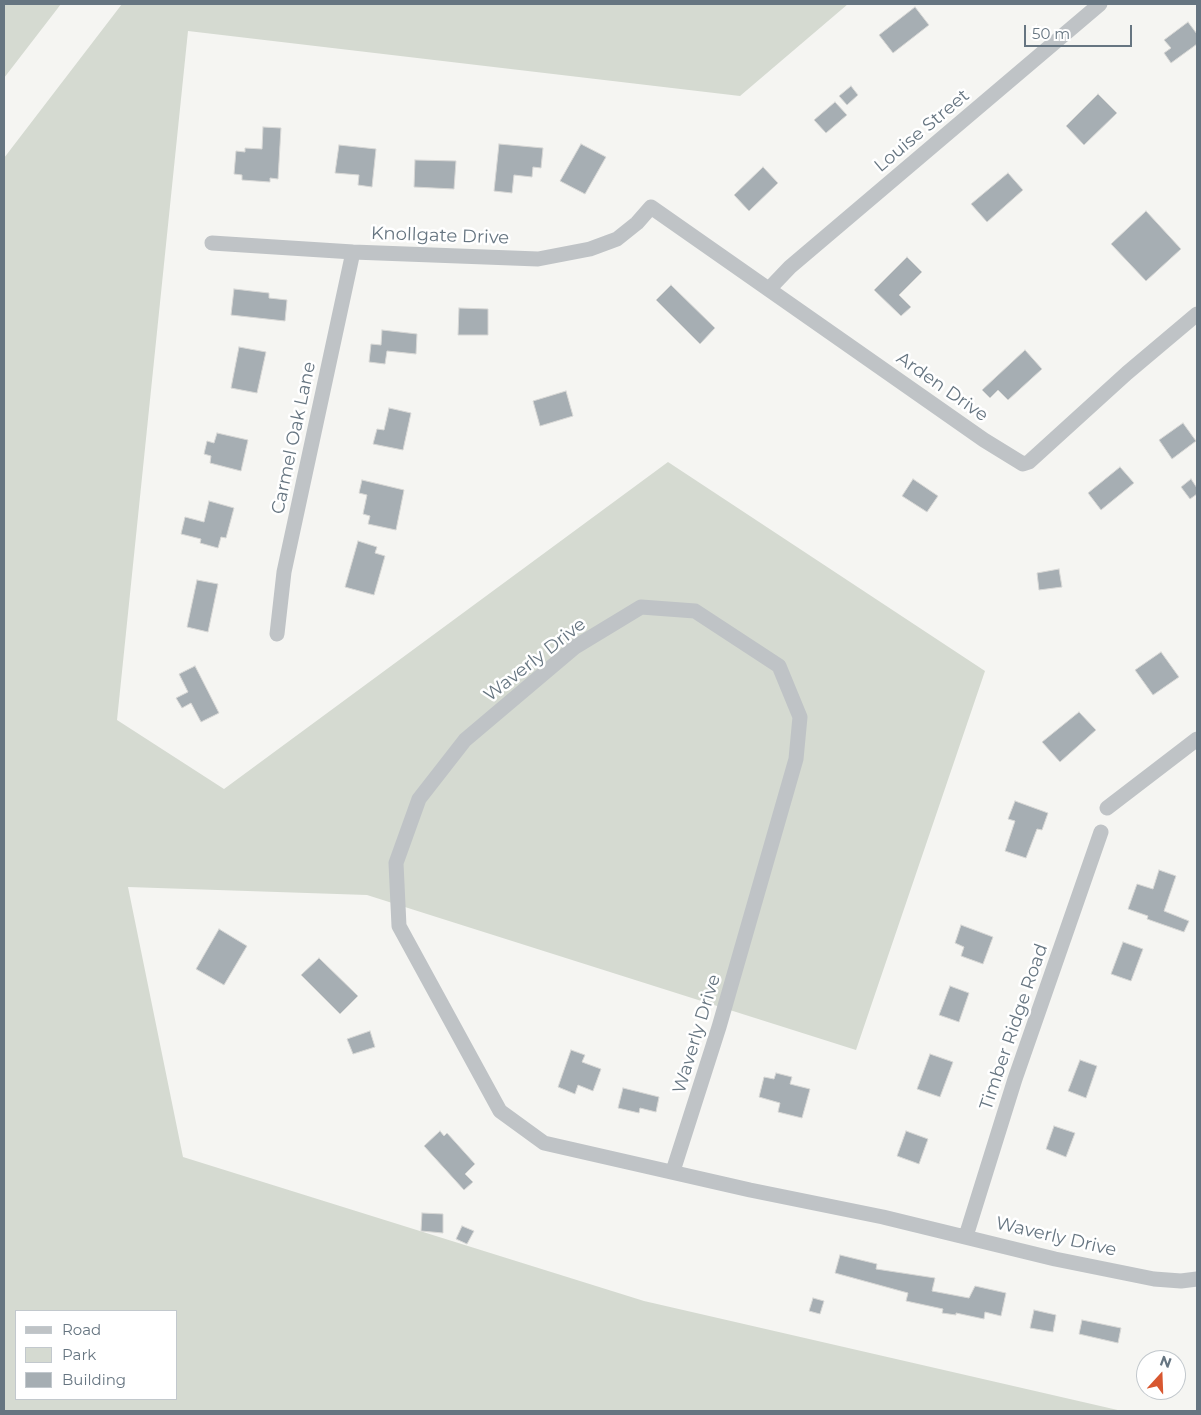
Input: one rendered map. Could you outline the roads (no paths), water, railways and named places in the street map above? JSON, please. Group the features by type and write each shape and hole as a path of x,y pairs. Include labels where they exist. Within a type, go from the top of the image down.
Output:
{"street":[{"name":"Louise Street","path":"769,289 790,267 1100,4"},
{"name":"Arden Drive","path":"651,207 984,440 1023,464 1029,462 1127,373 1197,314"},
{"name":"Knollgate Drive","path":"212,243 353,252 538,259 590,249 617,239 637,223 651,207"},
{"name":"Carmel Oak Lane","path":"277,634 284,572 353,252"},
{"name":"Waverly Drive","path":"673,1172 719,1027 796,760 800,717 779,666 695,611 641,606 575,647 465,740 419,799 396,863 399,926 500,1111 544,1143 750,1190 966,1236 1055,1259 1154,1279 1181,1281 1197,1279"},
{"path":"1107,808 1197,738"},
{"name":"Timber Ridge Road","path":"966,1236 1015,1079 1101,832"}]}
